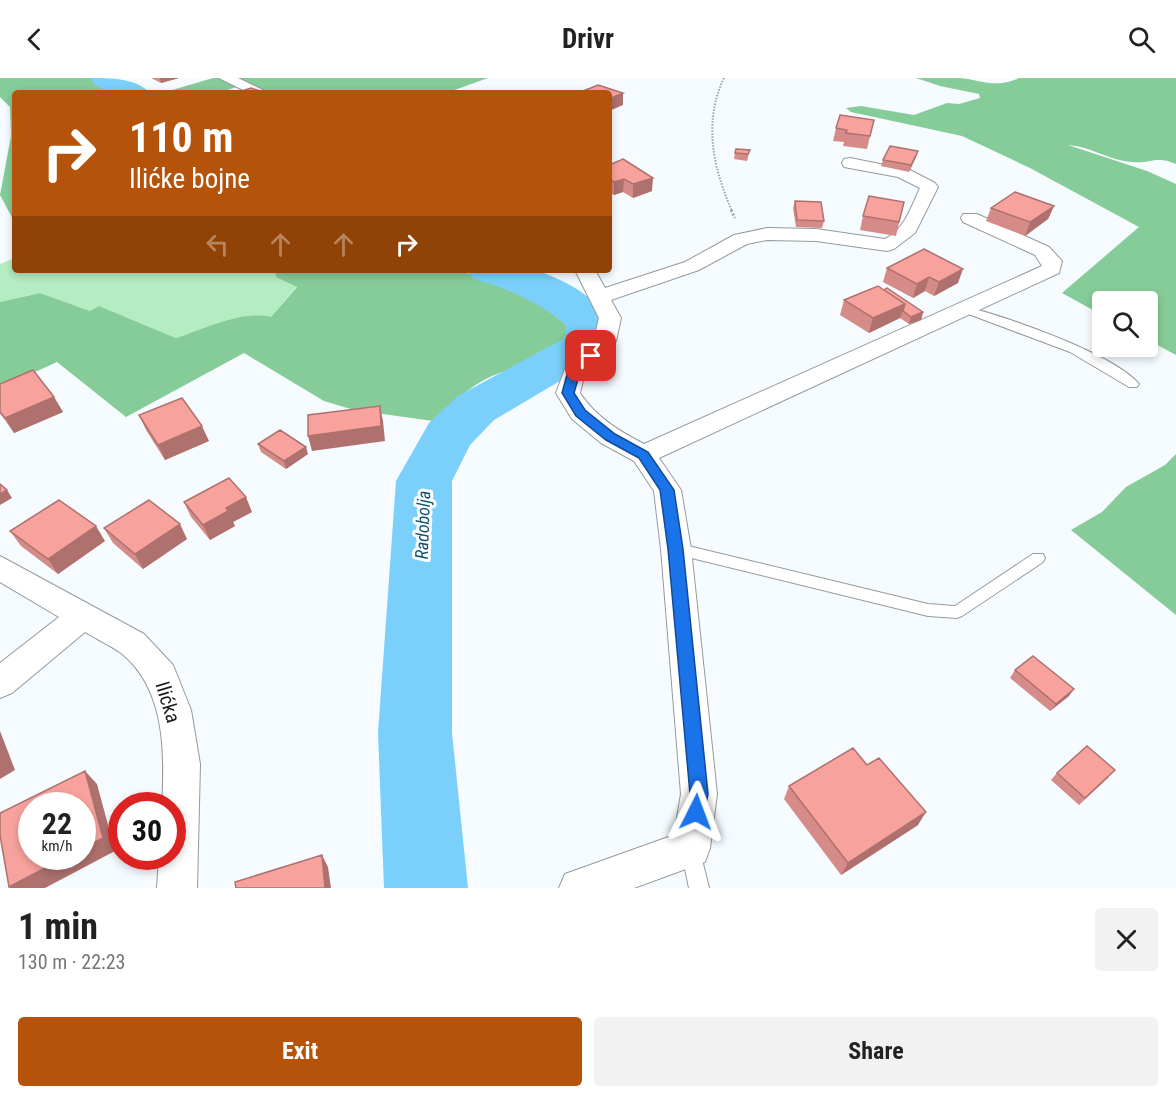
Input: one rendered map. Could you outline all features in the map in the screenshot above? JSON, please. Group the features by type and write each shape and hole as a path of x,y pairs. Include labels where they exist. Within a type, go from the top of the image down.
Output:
{"street":[{"path":"226,78 255,90"},
{"path":"598,297 692,266 741,239 766,234 816,235 887,244 897,242 907,232 930,187 925,181 907,175 850,163"},
{"path":"643,455 886,343 967,310 1052,269 1052,261 1042,251 970,218"},
{"path":"579,888 691,848 699,794 676,549 667,490 643,455 610,437 580,413 568,393 574,371 605,341 610,318 586,273"},
{"name":"Ilićka","path":"0,568 133,644 161,675 171,701 183,764 177,888"},
{"path":"0,683 83,615"}],"lane":[{"path":"967,310 1042,335 1084,353 1133,384"},
{"path":"676,549 928,610 957,612 1038,558"},
{"path":"691,848 699,888"}],"path":[{"path":"724,78 715,97 712,147 719,181 736,219 752,237"}],"green space":[{"path":"0,78 93,78 118,90 12,90 12,217 0,195 11,136 10,107 0,97"},
{"path":"213,78 488,78 454,90 254,90 242,85 228,90 172,90"},
{"path":"916,78 959,78 1003,83 1019,78 1176,78 1176,164 1163,160 1123,161 1068,145 1147,171 1176,184 1176,355 1158,345 1158,291 1092,291 1092,310 1062,293 1139,227 1030,168 962,136 851,112 846,108 861,106 914,115 947,103 959,104 980,98 979,94 940,86"},
{"path":"12,259 12,273 275,273 276,277 297,286 271,317 176,338 99,306 90,311 40,293 0,302 0,264"},
{"path":"275,273 467,273 511,287 568,320 577,328 576,335 567,344 545,357 477,384 433,421 354,410 324,401 244,353 126,417 57,362 0,388 0,302 40,293 90,311 99,306 176,338 235,318 271,317 297,287 276,277"},
{"path":"1176,454 1176,615 1071,530 1102,512 1126,487 1165,465"}],"building":[{"path":"598,85 623,93 612,98 612,90 586,90"},
{"path":"840,115 874,120 870,136 846,133 847,130 836,128"},
{"path":"890,146 918,151 911,165 883,160"},
{"path":"736,149 750,150 748,154 735,153"},
{"path":"623,159 653,178 633,184 624,179 614,182 612,180 612,164"},
{"path":"1015,192 1054,206 1030,222 991,208"},
{"path":"869,196 904,202 899,222 863,216"},
{"path":"795,201 821,202 824,221 797,220"},
{"path":"924,249 963,269 939,282 929,277 917,284 887,268"},
{"path":"878,286 905,304 873,318 844,300"},
{"path":"887,288 923,312 911,317 903,311 905,304 884,290"},
{"path":"33,370 54,397 5,418 0,412 0,384"},
{"path":"182,398 202,426 158,445 139,415"},
{"path":"380,406 381,426 308,436 308,415"},
{"path":"280,430 306,447 284,461 258,444"},
{"path":"229,478 246,497 226,508 228,511 203,525 184,502"},
{"path":"0,484 7,490 0,494"},
{"path":"59,500 96,526 48,559 10,531"},
{"path":"149,500 180,524 135,554 104,528"},
{"path":"1033,656 1074,689 1056,704 1015,670"},
{"path":"1087,746 1115,770 1085,798 1057,773"},
{"path":"853,748 867,765 879,758 926,812 848,863 789,786"},
{"path":"85,771 91,792 42,792"},
{"path":"18,804 18,870 41,870 9,887 0,835 0,813"},
{"path":"96,812 103,838 96,842"},
{"path":"322,855 325,888 236,888 235,882"}],"waterway":[{"name":"Radobolja","path":"105,78 128,90"},
{"name":"Radobolja","path":"426,888 415,733 424,481 448,436 476,408 580,349 590,335 587,319 553,294 529,282 502,273"}],"route":[{"path":"591,356 574,371 568,393 580,413 610,437 643,455 667,490 676,549 699,794 696,812"}]}
